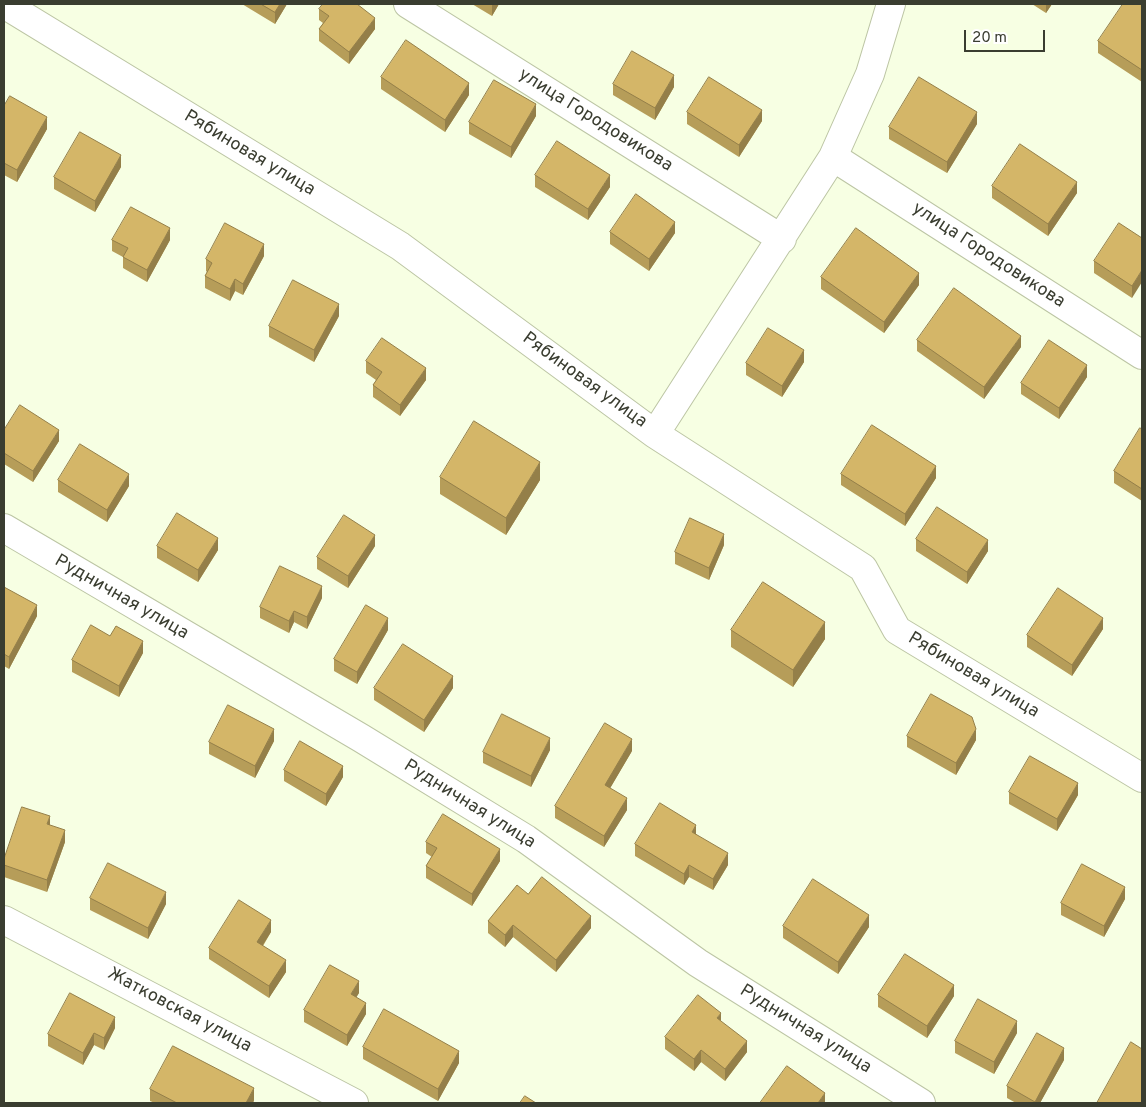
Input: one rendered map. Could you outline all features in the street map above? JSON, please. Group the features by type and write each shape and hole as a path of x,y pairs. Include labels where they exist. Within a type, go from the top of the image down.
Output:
{"street":[{"name":"Рябиновая улица","path":"4,4 400,246 655,434 863,568 897,630 1142,778"},
{"name":"улица Городовикова","path":"408,4 782,239"},
{"path":"655,434 833,157 870,74 891,4"},
{"name":"улица Городовикова","path":"833,157 1142,355"},
{"name":"Рудничная улица","path":"4,528 361,738 526,839 698,963 921,1103"},
{"name":"Жатковская улица","path":"4,920 354,1103"}],"building":[{"path":"261,4 280,4 275,12"},
{"path":"323,4 357,4 375,18 349,52 319,29 329,16 319,9"},
{"path":"1123,4 1142,5 1142,70 1098,41"},
{"path":"406,40 469,83 445,120 381,77"},
{"path":"632,51 674,75 655,108 613,84"},
{"path":"709,77 762,110 739,145 687,112"},
{"path":"919,77 977,112 947,162 889,127"},
{"path":"494,80 536,104 511,147 469,122"},
{"path":"10,96 47,117 17,170 4,163 4,106"},
{"path":"80,132 121,155 95,201 54,177"},
{"path":"557,141 610,175 588,209 535,175"},
{"path":"1020,144 1077,182 1048,224 992,186"},
{"path":"636,194 675,222 649,259 610,232"},
{"path":"131,207 170,228 147,270 123,257 128,248 112,240"},
{"path":"225,223 264,244 243,284 235,279 230,289 205,276 212,263 206,259"},
{"path":"1119,223 1142,238 1142,270 1132,286 1094,261"},
{"path":"856,228 919,273 884,322 821,277"},
{"path":"293,280 339,304 314,350 269,326"},
{"path":"954,288 1021,336 984,387 917,340"},
{"path":"768,328 804,350 782,386 746,363"},
{"path":"382,338 426,368 400,405 373,385 382,372 366,361"},
{"path":"1049,340 1087,365 1059,408 1021,383"},
{"path":"20,405 59,430 33,471 4,453 4,430"},
{"path":"474,421 540,462 506,518 440,477"},
{"path":"872,425 936,466 905,514 841,474"},
{"path":"1140,428 1142,429 1142,489 1114,471"},
{"path":"80,444 129,474 107,510 58,480"},
{"path":"937,507 988,540 967,572 916,539"},
{"path":"177,513 218,538 198,570 157,546"},
{"path":"344,515 375,535 348,576 317,557"},
{"path":"690,518 724,534 709,568 675,552"},
{"path":"280,566 322,586 307,617 294,611 289,621 260,607"},
{"path":"763,582 825,622 793,670 731,630"},
{"path":"4,587 37,605 9,657 4,654"},
{"path":"1058,588 1103,618 1072,665 1027,635"},
{"path":"366,605 388,618 357,672 334,659"},
{"path":"91,625 110,636 116,626 143,641 119,686 72,660"},
{"path":"403,644 453,676 424,720 374,688"},
{"path":"931,694 972,717 976,729 956,763 907,736"},
{"path":"228,705 274,729 255,766 209,742"},
{"path":"502,714 550,738 531,776 483,752"},
{"path":"605,723 632,739 605,785 627,798 604,836 555,806"},
{"path":"300,741 343,766 326,794 284,770"},
{"path":"1030,756 1078,783 1057,819 1009,792"},
{"path":"660,803 696,825 692,832 728,853 713,879 689,865 684,874 635,844"},
{"path":"22,807 50,816 47,824 65,830 47,880 4,865 4,859"},
{"path":"443,814 500,849 472,894 426,866 437,848 426,842"},
{"path":"108,863 166,892 148,928 90,898"},
{"path":"1082,864 1125,887 1104,926 1061,903"},
{"path":"542,877 591,916 556,960 513,925 505,935 488,921 517,885 528,894"},
{"path":"813,879 869,915 838,962 783,926"},
{"path":"239,900 271,920 257,942 286,960 269,986 209,948"},
{"path":"905,954 954,985 927,1026 878,995"},
{"path":"330,965 359,981 351,994 366,1003 347,1035 304,1010"},
{"path":"70,993 115,1017 104,1038 94,1033 83,1053 48,1034"},
{"path":"698,995 721,1013 717,1018 747,1041 725,1069 701,1050 694,1059 665,1037"},
{"path":"978,999 1017,1021 994,1062 955,1041"},
{"path":"384,1009 459,1051 438,1089 363,1047"},
{"path":"1037,1033 1064,1048 1035,1102 1007,1086"},
{"path":"1131,1042 1142,1049 1142,1103 1097,1103"},
{"path":"173,1046 254,1088 246,1103 177,1103 150,1089"},
{"path":"787,1066 825,1093 818,1103 760,1103"},
{"path":"525,1096 536,1103 520,1103"}]}
